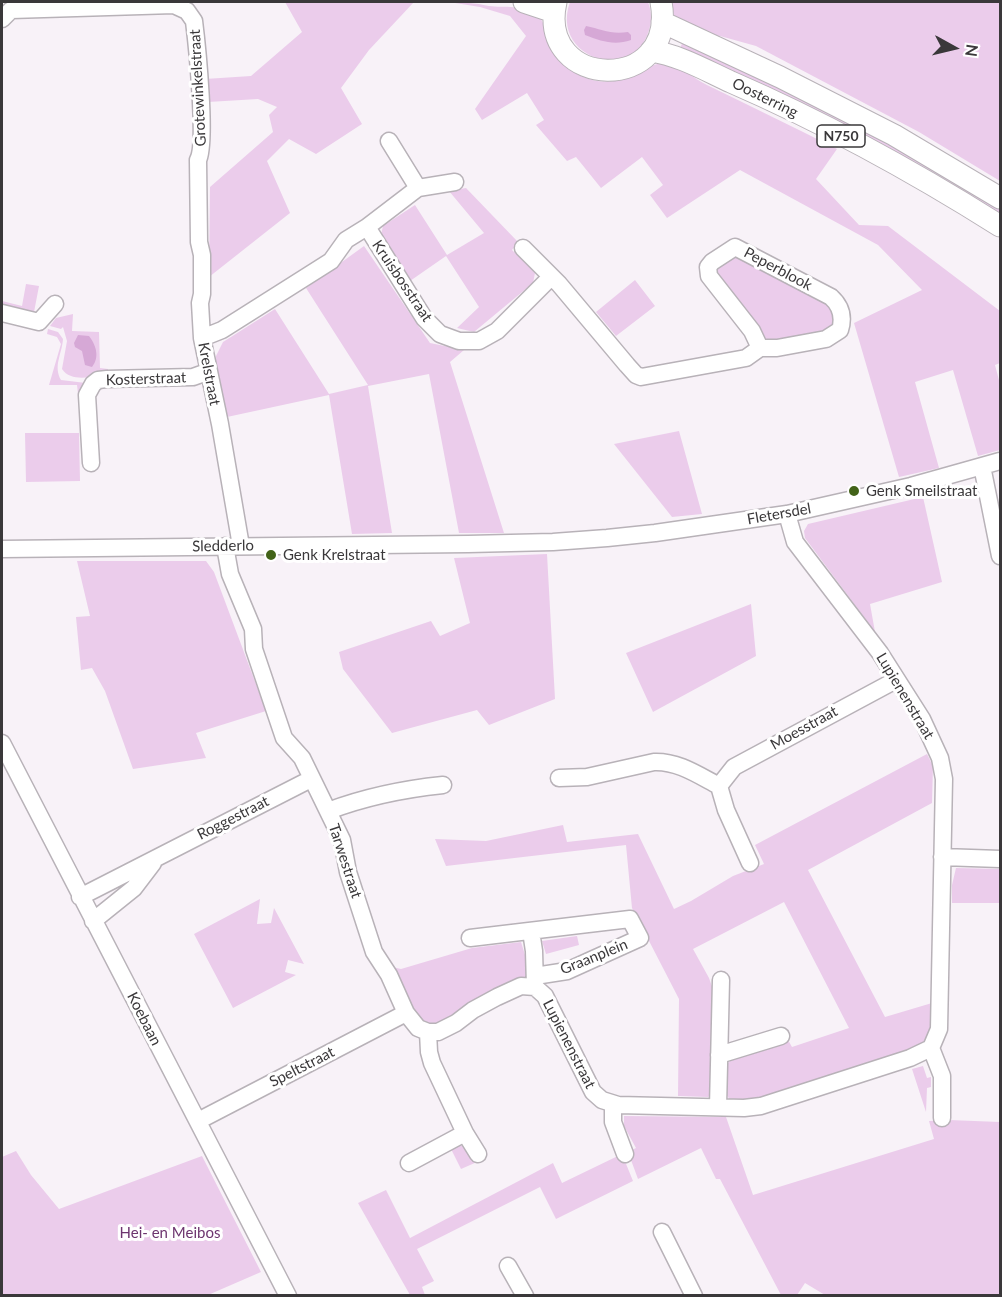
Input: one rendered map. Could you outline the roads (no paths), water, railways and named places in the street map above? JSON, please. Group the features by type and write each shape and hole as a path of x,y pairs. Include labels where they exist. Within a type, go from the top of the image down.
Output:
{"main road":[{"path":"524,2 555,7 555,29 562,45 573,58 588,68 605,71 622,70 638,63 651,51"},
{"name":"Oosterring","path":"1000,198 894,135 780,77 662,12 659,38 651,51 673,56 766,97 880,156 1000,226"}],"street":[{"name":"Grotewinkelstraat","path":"6,14 174,5 187,11 194,21 196,41 201,126 201,154 198,160 199,200"},
{"path":"389,141 418,189"},
{"name":"Kruisbosstraat","path":"202,338 222,330 331,261 346,240 418,189 455,182"},
{"name":"Krelstraat","path":"199,200 202,338 207,372 220,424 233,546"},
{"name":"Kruisbosstraat","path":"367,227 424,318 440,334 459,340 479,341 497,331 551,276"},
{"name":"Peperblook","path":"551,276 627,365 636,375 641,376 746,358 760,348 777,348 833,336 840,330 842,315 836,302 831,297 735,247 712,262 708,267 709,276 752,331 760,348"},
{"path":"523,248 551,276"},
{"path":"2,313 39,322 56,304"},
{"name":"Kosterstraat","path":"91,464 87,395 98,380 193,377 207,372"},
{"name":"Fletersdel","path":"553,542 655,533 787,514 911,486 1000,461"},
{"path":"982,466 1000,556"},
{"name":"Lupienenstraat","path":"787,514 795,542 880,653 922,719 940,758 944,779 939,1029 931,1048"},
{"name":"Sledderlo","path":"2,549 553,542"},
{"name":"Tarwestraat","path":"233,546 231,574 253,628 254,649 284,738 302,758 342,840 348,872 374,952 390,975 406,1013 418,1028 428,1032"},
{"name":"Moesstraat","path":"719,786 734,767 896,680"},
{"name":"Koebaan","path":"2,743 288,1296"},
{"path":"559,778 587,777 665,761 677,764 719,786 726,810 750,863"},
{"name":"Roggestraat","path":"80,897 311,779"},
{"path":"328,811 348,803 412,788 443,785"},
{"path":"942,857 1000,859"},
{"name":"Roggestraat","path":"93,921 134,888 156,860"},
{"name":"Graanplein","path":"470,938 630,919 640,938 567,971 535,982"},
{"path":"531,931 535,982"},
{"path":"718,1107 721,980"},
{"name":"Lupienenstraat","path":"428,1032 438,1032 456,1023 473,1010 521,986 535,982 545,996 593,1092 602,1100 613,1104"},
{"name":"Speltstraat","path":"198,1121 406,1013"},
{"path":"428,1032 432,1063 465,1133 478,1154"},
{"path":"719,1055 781,1036"},
{"path":"625,1154 613,1122 613,1104 744,1108 761,1106 910,1058 931,1048 942,1076 942,1118"},
{"path":"409,1163 465,1133"},
{"path":"662,1232 694,1296"},
{"path":"508,1266 525,1296"}],"place":[{"name":"Genk Smeilstraat","path":"854,491"},
{"name":"Genk Krelstraat","path":"271,555"}],"park label":[{"name":"Hei- en Meibos","path":"170,1233"}]}
